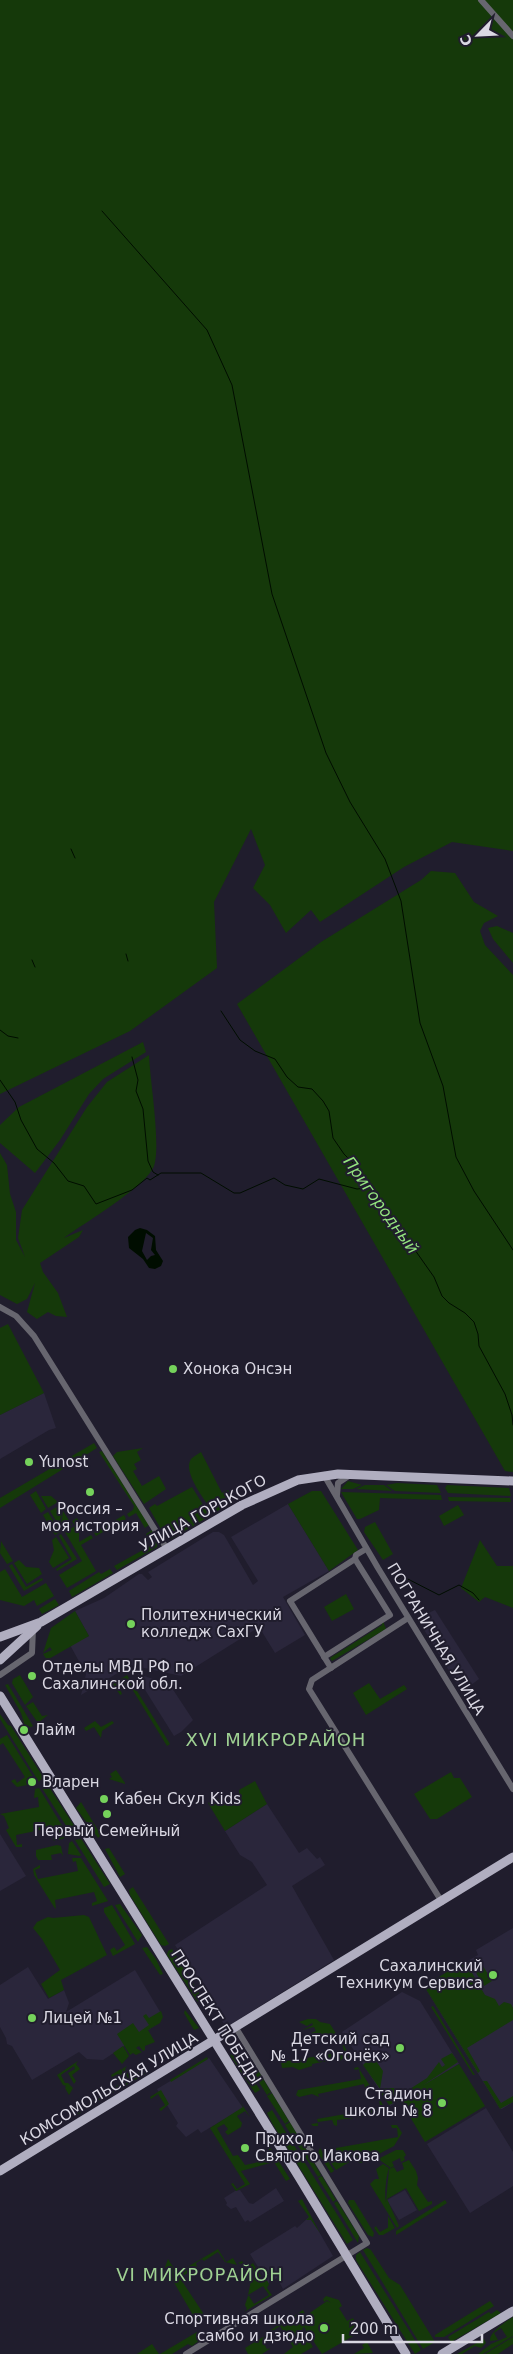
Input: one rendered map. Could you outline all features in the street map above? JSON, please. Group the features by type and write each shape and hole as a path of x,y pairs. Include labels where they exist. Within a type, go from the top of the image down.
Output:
{"main road":[{"name":"УЛИЦА ГОРЬКОГО","path":"0,1637 40,1622 242,1505 298,1480 319,1476 351,1474 513,1481"},
{"name":"УЛИЦА ГОРЬКОГО","path":"0,1660 40,1622"},
{"name":"ПРОСПЕКТ ПОБЕДЫ","path":"0,1696 406,2354"},
{"name":"КОМСОМОЛЬСКАЯ УЛИЦА","path":"0,2171 513,1857"},
{"path":"442,2354 513,2311"}],"street":[{"path":"481,0 513,36"},
{"path":"0,1306 16,1316 34,1336 167,1549"},
{"path":"338,1502 337,1486 342,1479 351,1474"},
{"name":"ПОГРАНИЧНАЯ УЛИЦА","path":"319,1476 338,1502 513,1789"},
{"path":"331,1668 290,1601 355,1559 356,1555 366,1549"},
{"path":"355,1559 397,1627"},
{"path":"324,1656 390,1615"},
{"path":"408,1618 397,1627 312,1680 308,1686 442,1902"},
{"path":"0,1675 32,1653 33,1629"},
{"path":"186,2354 367,2243 236,2028"}],"shaded area":[{"path":"140,1228 147,1230 155,1236 156,1250 163,1261 161,1266 155,1269 149,1268 143,1259 129,1248 128,1237","holes":["146,1233 153,1238 151,1250 155,1255 147,1260 142,1251"]},
{"path":"44,1393 56,1428 49,1430 0,1459 0,1415"},
{"path":"288,1504 329,1571 283,1597 305,1635 275,1653 259,1627 181,1676 131,1665 81,1695 86,1674 70,1645 89,1636 75,1611 104,1598 139,1574 142,1574 148,1580 152,1577 148,1572 213,1532 219,1532 224,1535 253,1585 258,1581 231,1537"},
{"path":"435,1610 479,1679 462,1692 417,1618"},
{"path":"138,1674 168,1682 193,1720 181,1732 174,1736 137,1677"},
{"path":"267,1804 299,1853 307,1848 317,1859 320,1857 325,1865 292,1886 334,1960 228,2026 224,2024 175,1945 267,1885 252,1862 240,1855 225,1831"},
{"path":"0,1834 26,1876 0,1891"},
{"path":"513,1928 513,2102 500,2109 424,1986 478,1955 476,1950"},
{"path":"28,1967 48,1999 64,1990 69,2003 66,2012 135,1970 162,2015 159,2023 103,2060 87,2059 79,2052 32,2080 12,2046 7,2044 0,2027 0,1985"},
{"name":"Детский сад № 17 «Огонёк»","path":"402,1992 420,2001 459,2064 390,2106 342,2032"},
{"path":"209,2058 243,2108 201,2133 198,2129 186,2137 176,2126 178,2123 157,2089"},
{"path":"486,2108 513,2152 513,2186 470,2213 427,2144"},
{"path":"276,2188 284,2201 250,2222 248,2220 245,2222 236,2207 231,2209 226,2205 227,2203 224,2198 240,2190 249,2203 253,2204"},
{"path":"405,2190 417,2210 399,2220 387,2200"},
{"path":"310,2216 333,2256 283,2289 277,2278 268,2283 250,2254 295,2226 297,2228"}],"green space":[{"path":"0,0 513,0 513,851 452,842 404,867 320,922 311,910 286,933 270,905 253,888 265,865 251,829 214,902 217,968 130,1031 0,1094"},
{"path":"431,871 455,873 474,902 498,916 484,923 480,931 485,945 513,975 513,1472 505,1471 237,1004 321,942 421,880"},
{"path":"497,926 513,933 513,963 493,939 488,928"},
{"path":"143,1042 146,1052 103,1079 89,1094 60,1140 35,1173 0,1143 0,1125 19,1107"},
{"path":"149,1055 156,1129 154,1166 149,1175 127,1194 64,1238 83,1230 79,1237 40,1263 43,1272 58,1293 67,1317 56,1316 48,1312 37,1319 27,1312 35,1283 27,1299 17,1304 0,1295 0,1153 7,1165 10,1194 16,1212 16,1240 25,1257 18,1238 22,1210 87,1107 107,1082"},
{"path":"8,1324 44,1393 0,1415 0,1328"},
{"path":"94,1443 97,1448 0,1508 0,1498"},
{"path":"143,1448 137,1452 141,1460 134,1464 137,1469 133,1471 142,1486 159,1476 166,1489 144,1504 113,1456 117,1452"},
{"path":"102,1451 149,1525 145,1528 136,1513 129,1517 127,1514 133,1510 134,1506 99,1452"},
{"path":"201,1452 222,1493 228,1490 232,1500 231,1503 214,1513 196,1487 190,1471 191,1459"},
{"path":"348,1481 362,1485 353,1489 341,1489"},
{"path":"397,1483 437,1485 441,1493 395,1491 386,1485"},
{"path":"365,1485 384,1485 392,1491 356,1489"},
{"path":"447,1485 509,1488 511,1496 448,1493 445,1488"},
{"path":"192,1487 210,1516 171,1539 166,1538 149,1508 155,1504 157,1506"},
{"path":"36,1491 46,1509 41,1513 30,1495"},
{"path":"312,1491 321,1491 358,1550 329,1571 288,1504"},
{"path":"341,1492 441,1495 442,1500 380,1498 379,1510 357,1519"},
{"path":"41,1496 51,1496 58,1502 48,1508"},
{"path":"448,1497 510,1498 511,1502 449,1501"},
{"path":"60,1505 62,1515 58,1524 50,1511"},
{"path":"458,1505 464,1515 444,1526 439,1516"},
{"path":"63,1511 72,1525 62,1531 59,1525"},
{"path":"48,1512 60,1532 55,1535 43,1515"},
{"path":"124,1515 126,1519 96,1536 94,1533"},
{"path":"77,1518 83,1528 79,1532 79,1542 91,1535 93,1538 81,1545 96,1571 67,1588 59,1575 82,1561 65,1532 75,1526 72,1521"},
{"path":"375,1522 393,1554 383,1560 364,1532 365,1527"},
{"path":"152,1530 158,1541 157,1547 117,1570 114,1566 152,1545 146,1534"},
{"path":"61,1534 77,1559 57,1571 56,1569 72,1559 59,1536"},
{"path":"56,1537 69,1558 53,1568 49,1562 54,1550 52,1540"},
{"path":"480,1540 497,1566 513,1566 513,1608 485,1597 479,1602 461,1588"},
{"path":"1,1541 13,1561 7,1564 0,1553"},
{"path":"19,1560 26,1567 39,1568 42,1574 27,1584 14,1563"},
{"path":"12,1564 26,1587 42,1578 43,1580 24,1591 9,1566"},
{"path":"5,1569 22,1597 46,1583 54,1596 37,1606 34,1600 24,1606 0,1600 0,1572"},
{"path":"110,1569 113,1573 72,1597 69,1591 99,1572 101,1574"},
{"path":"346,1594 354,1609 332,1621 324,1607"},
{"path":"55,1599 59,1605 42,1614 39,1609"},
{"path":"75,1611 89,1636 47,1660 43,1654 52,1650 50,1647 43,1653 51,1628"},
{"path":"383,1621 386,1629 332,1661 330,1658 382,1625 381,1622"},
{"path":"20,1675 33,1697 25,1705 12,1683 13,1679"},
{"path":"127,1675 170,1744 167,1746 129,1684 120,1689 122,1694 120,1695 113,1684"},
{"path":"369,1683 380,1699 404,1685 407,1689 366,1715 353,1693"},
{"path":"8,1684 33,1726 25,1726 21,1713 5,1685"},
{"path":"33,1702 42,1716 48,1715 38,1723 26,1706"},
{"path":"0,1714 8,1725 11,1726 43,1777 39,1782 0,1719"},
{"path":"95,1721 101,1727 112,1721 114,1723 102,1731 101,1738 94,1727 86,1731 84,1728"},
{"path":"7,1735 37,1783 17,1787 11,1781 15,1779 17,1783 25,1777 3,1743 0,1745 0,1739"},
{"path":"116,1770 125,1784 109,1779 112,1777 110,1774"},
{"path":"451,1772 454,1778 460,1778 472,1797 437,1819 430,1819 414,1794"},
{"path":"255,1781 267,1804 225,1831 208,1803 217,1798 224,1803 234,1802 239,1797 239,1790"},
{"path":"45,1786 49,1787 75,1827 72,1835 42,1788"},
{"path":"39,1788 69,1837 54,1841 53,1838 58,1836 55,1827 16,1835 17,1845 22,1844 22,1847 16,1847 6,1830 9,1828 4,1816 0,1814 39,1807 38,1797 34,1798 35,1789"},
{"path":"81,1802 101,1835 98,1838 76,1808"},
{"path":"80,1839 110,1884 104,1887 75,1840"},
{"path":"72,1841 80,1856 68,1854 69,1843"},
{"path":"57,1845 61,1846 63,1856 61,1853 51,1855 52,1860 38,1860 36,1850"},
{"path":"109,1848 125,1874 120,1877 105,1849"},
{"path":"72,1858 81,1858 108,1901 92,1906 92,1903 97,1901 94,1892 55,1900 56,1909 54,1907 34,1875 33,1869 40,1865 40,1868 35,1870 38,1879 78,1871 76,1861 73,1862"},
{"path":"133,1887 169,1944 161,1945 130,1895 129,1890"},
{"path":"120,1904 142,1935 138,1942 115,1905"},
{"path":"112,1905 135,1944 113,1956 110,1950 114,1947 117,1951 125,1945 104,1912 104,1908"},
{"path":"84,1915 89,1917 107,1955 61,1980 64,1990 49,1998 41,1984 60,1970 42,1939 33,1928 37,1922 48,1917"},
{"path":"147,1947 156,1959 163,1974 160,1975 142,1948"},
{"path":"172,1949 204,2001 200,2003 197,2001 167,1955 168,1951"},
{"path":"465,1961 485,1995 495,1999 499,2006 504,2002 511,2004 513,2008 513,2020 467,2048 480,2071 478,2073 424,1986"},
{"path":"483,1966 492,1981 484,1986 475,1971"},
{"path":"433,2006 475,2075 473,2075 431,2007"},
{"path":"185,2010 199,2028 194,2030 184,2013"},
{"path":"161,2011 163,2017 160,2023 148,2030 155,2042 145,2046 143,2051 139,2046 136,2048 142,2052 130,2055 117,2034 133,2023 139,2032 149,2025 143,2016 146,2014 149,2018"},
{"path":"316,2019 330,2024 337,2035 327,2039 326,2035 310,2039 316,2036 312,2036 311,2033 316,2031 314,2027 302,2030 313,2025 312,2023 307,2026 299,2022"},
{"path":"337,2040 341,2040 351,2058 342,2059 338,2063 337,2059 312,2064 312,2066 299,2070 293,2067 282,2068 281,2062 344,2052 342,2042 337,2043"},
{"path":"123,2046 129,2056 122,2064 113,2053"},
{"path":"236,2052 260,2090 255,2093 230,2055"},
{"name":"Стадион школы № 8","path":"452,2053 458,2062 422,2086 459,2064 485,2106 425,2142 400,2100 389,2105 381,2093 385,2088 394,2088 399,2096 427,2078 439,2062 442,2067 445,2065 441,2059"},
{"path":"207,2057 208,2059 171,2082 170,2080"},
{"path":"78,2061 76,2064 80,2069 72,2075 76,2081 74,2084 68,2073 75,2069 74,2066 61,2075 65,2083 68,2083 73,2088 69,2095 65,2088 66,2086 63,2085 57,2075"},
{"path":"369,2061 376,2061 383,2071 380,2089 363,2065 366,2062 370,2063"},
{"path":"127,2066 125,2069 130,2077 145,2069 147,2073 131,2082 122,2069"},
{"path":"358,2067 372,2089 365,2088 364,2084 318,2094 319,2097 312,2094 299,2097 296,2095 298,2090 361,2079 359,2069 355,2070 354,2068"},
{"path":"121,2069 130,2083 77,2115 75,2112 123,2082 118,2074 112,2077 111,2075"},
{"path":"258,2070 271,2092 267,2095 253,2073"},
{"path":"483,2081 487,2081 501,2103 513,2096 513,2102 500,2109"},
{"path":"161,2090 169,2104 161,2111 159,2109 165,2105 158,2094 151,2099 150,2097"},
{"path":"272,2093 289,2121 285,2124 267,2096"},
{"path":"379,2098 388,2114 337,2120 337,2126 334,2125 332,2120 318,2123 317,2119 380,2108"},
{"path":"241,2103 250,2117 245,2111 237,2116 242,2123 241,2127 228,2135 225,2132 228,2129 224,2124 217,2128 233,2156 238,2155 245,2165 264,2161 266,2163 274,2158 265,2143 267,2143 290,2179 286,2181 274,2162 241,2171 250,2184 236,2191 231,2184 233,2183 237,2189 245,2184 210,2128 243,2107"},
{"path":"272,2110 353,2240 347,2244 272,2123 267,2113"},
{"path":"290,2122 321,2175 318,2177 285,2125"},
{"path":"391,2125 397,2125 402,2133 394,2146 362,2163 351,2161 336,2170 326,2155 336,2152 336,2148 398,2137 397,2128 392,2128"},
{"path":"320,2148 334,2171 331,2173 318,2153"},
{"path":"396,2150 403,2150 406,2155 404,2157 405,2160 401,2162 400,2158 392,2162 394,2166 391,2168 378,2159"},
{"path":"409,2160 416,2171 417,2185 428,2202 432,2201 432,2204 419,2211 406,2188 387,2199 399,2226 397,2228 370,2184 375,2179 379,2179 376,2169 383,2164 389,2168 385,2195 386,2202 389,2169 394,2167 397,2172 404,2169 402,2163"},
{"path":"322,2176 336,2200 333,2202 318,2178"},
{"path":"302,2199 320,2233 311,2220 306,2220 309,2217 298,2201"},
{"path":"349,2200 354,2200 374,2233 373,2237 368,2235 348,2203"},
{"path":"445,2200 447,2203 396,2235 396,2231"},
{"path":"337,2201 359,2236 358,2243 334,2203"},
{"path":"388,2216 395,2228 383,2235 379,2235 374,2228 376,2226 380,2232 388,2228"},
{"path":"367,2248 371,2250 389,2278 400,2285 435,2342 423,2349 363,2250"},
{"path":"218,2249 226,2262 233,2258 237,2265 225,2262 218,2252 204,2261 202,2259 196,2263 197,2267 180,2278 205,2316 197,2322 165,2267 168,2259 177,2273"},
{"path":"360,2252 421,2350 415,2354 356,2260 356,2255"},
{"path":"253,2263 261,2276 256,2279 257,2281 265,2277 269,2284 267,2288 272,2295 244,2312 247,2309 245,2305 248,2296 251,2295 249,2296 254,2304 269,2295 263,2286 248,2295 253,2272 249,2266"},
{"path":"326,2296 339,2300 342,2306 339,2308 347,2321 353,2318 359,2328 358,2333 322,2354 304,2327 302,2329 313,2347 301,2354 284,2354 293,2347 280,2326 271,2332 274,2337 272,2338 268,2332 280,2324 284,2327 291,2323 291,2318 303,2310 305,2314 300,2317 301,2319 327,2301 331,2303 327,2300 324,2302 323,2299"},
{"path":"490,2301 494,2306 444,2337 435,2337 435,2335"},
{"path":"497,2310 501,2313 451,2342 448,2337 489,2312 491,2314"},
{"path":"513,2317 513,2336 483,2354 478,2354 491,2344 507,2337 501,2328 494,2333 498,2340 490,2341 492,2334"},
{"path":"197,2332 200,2340 192,2346 188,2344 172,2354 160,2354"},
{"path":"263,2337 265,2339 263,2342 267,2349 271,2348 262,2354 248,2354 245,2348"},
{"path":"513,2337 513,2344 498,2354 485,2354"},
{"path":"484,2339 486,2343 481,2348 475,2346 462,2354 457,2354"},
{"path":"367,2342 373,2353 354,2354 364,2348 362,2345"},
{"path":"152,2344 159,2354 137,2354"}],"waterway":[{"path":"102,211 207,330 232,385 272,594 326,753 350,802 385,859 401,901 420,1023 443,1086 456,1157 474,1191 513,1250"},
{"path":"71,849 75,858"},
{"path":"126,954 128,961"},
{"path":"32,960 35,967"},
{"name":"Пригородный","path":"221,1011 240,1040 255,1051 275,1059 287,1077 298,1087 312,1089 323,1101 329,1111 333,1138 344,1154 355,1165 434,1277 442,1296 474,1322 479,1346 505,1394 512,1415 513,1425"},
{"path":"0,1030 8,1036 18,1038"},
{"path":"132,1057 138,1080 136,1091 143,1109 148,1161 153,1172 158,1175"},
{"path":"0,1080 15,1102 21,1120 37,1149 54,1163 68,1181 84,1186 96,1204 132,1190 147,1178 150,1180 161,1173 201,1173 234,1193 240,1193 274,1178 285,1185 303,1189 319,1179 357,1189 369,1188"},
{"path":"397,1579 402,1576 439,1595 459,1585 473,1593 479,1600"}],"place":[{"name":"Хонока Онсэн","path":"173,1369"},
{"name":"Yunost","path":"29,1462"},
{"name":"Россия – моя история","path":"90,1492"},
{"name":"Политехнический колледж СахГУ","path":"131,1624"},
{"name":"Отделы МВД РФ по Сахалинской обл.","path":"32,1676"},
{"name":"Лайм","path":"24,1730"},
{"name":"Вларен","path":"32,1782"},
{"name":"Кабен Скул Kids","path":"104,1799"},
{"name":"Первый Семейный","path":"107,1814"},
{"name":"Сахалинский Техникум Сервиса","path":"493,1975"},
{"name":"Лицей №1","path":"32,2018"},
{"name":"Детский сад № 17 «Огонёк»","path":"400,2048"},
{"name":"Стадион школы № 8","path":"442,2103"},
{"name":"Приход Святого Иакова","path":"245,2148"},
{"name":"Спортивная школа самбо и дзюдо","path":"324,2328"}],"district":[{"name":"XVI МИКРОРАЙОН","path":"276,1739"},
{"name":"VI МИКРОРАЙОН","path":"200,2274"}]}
